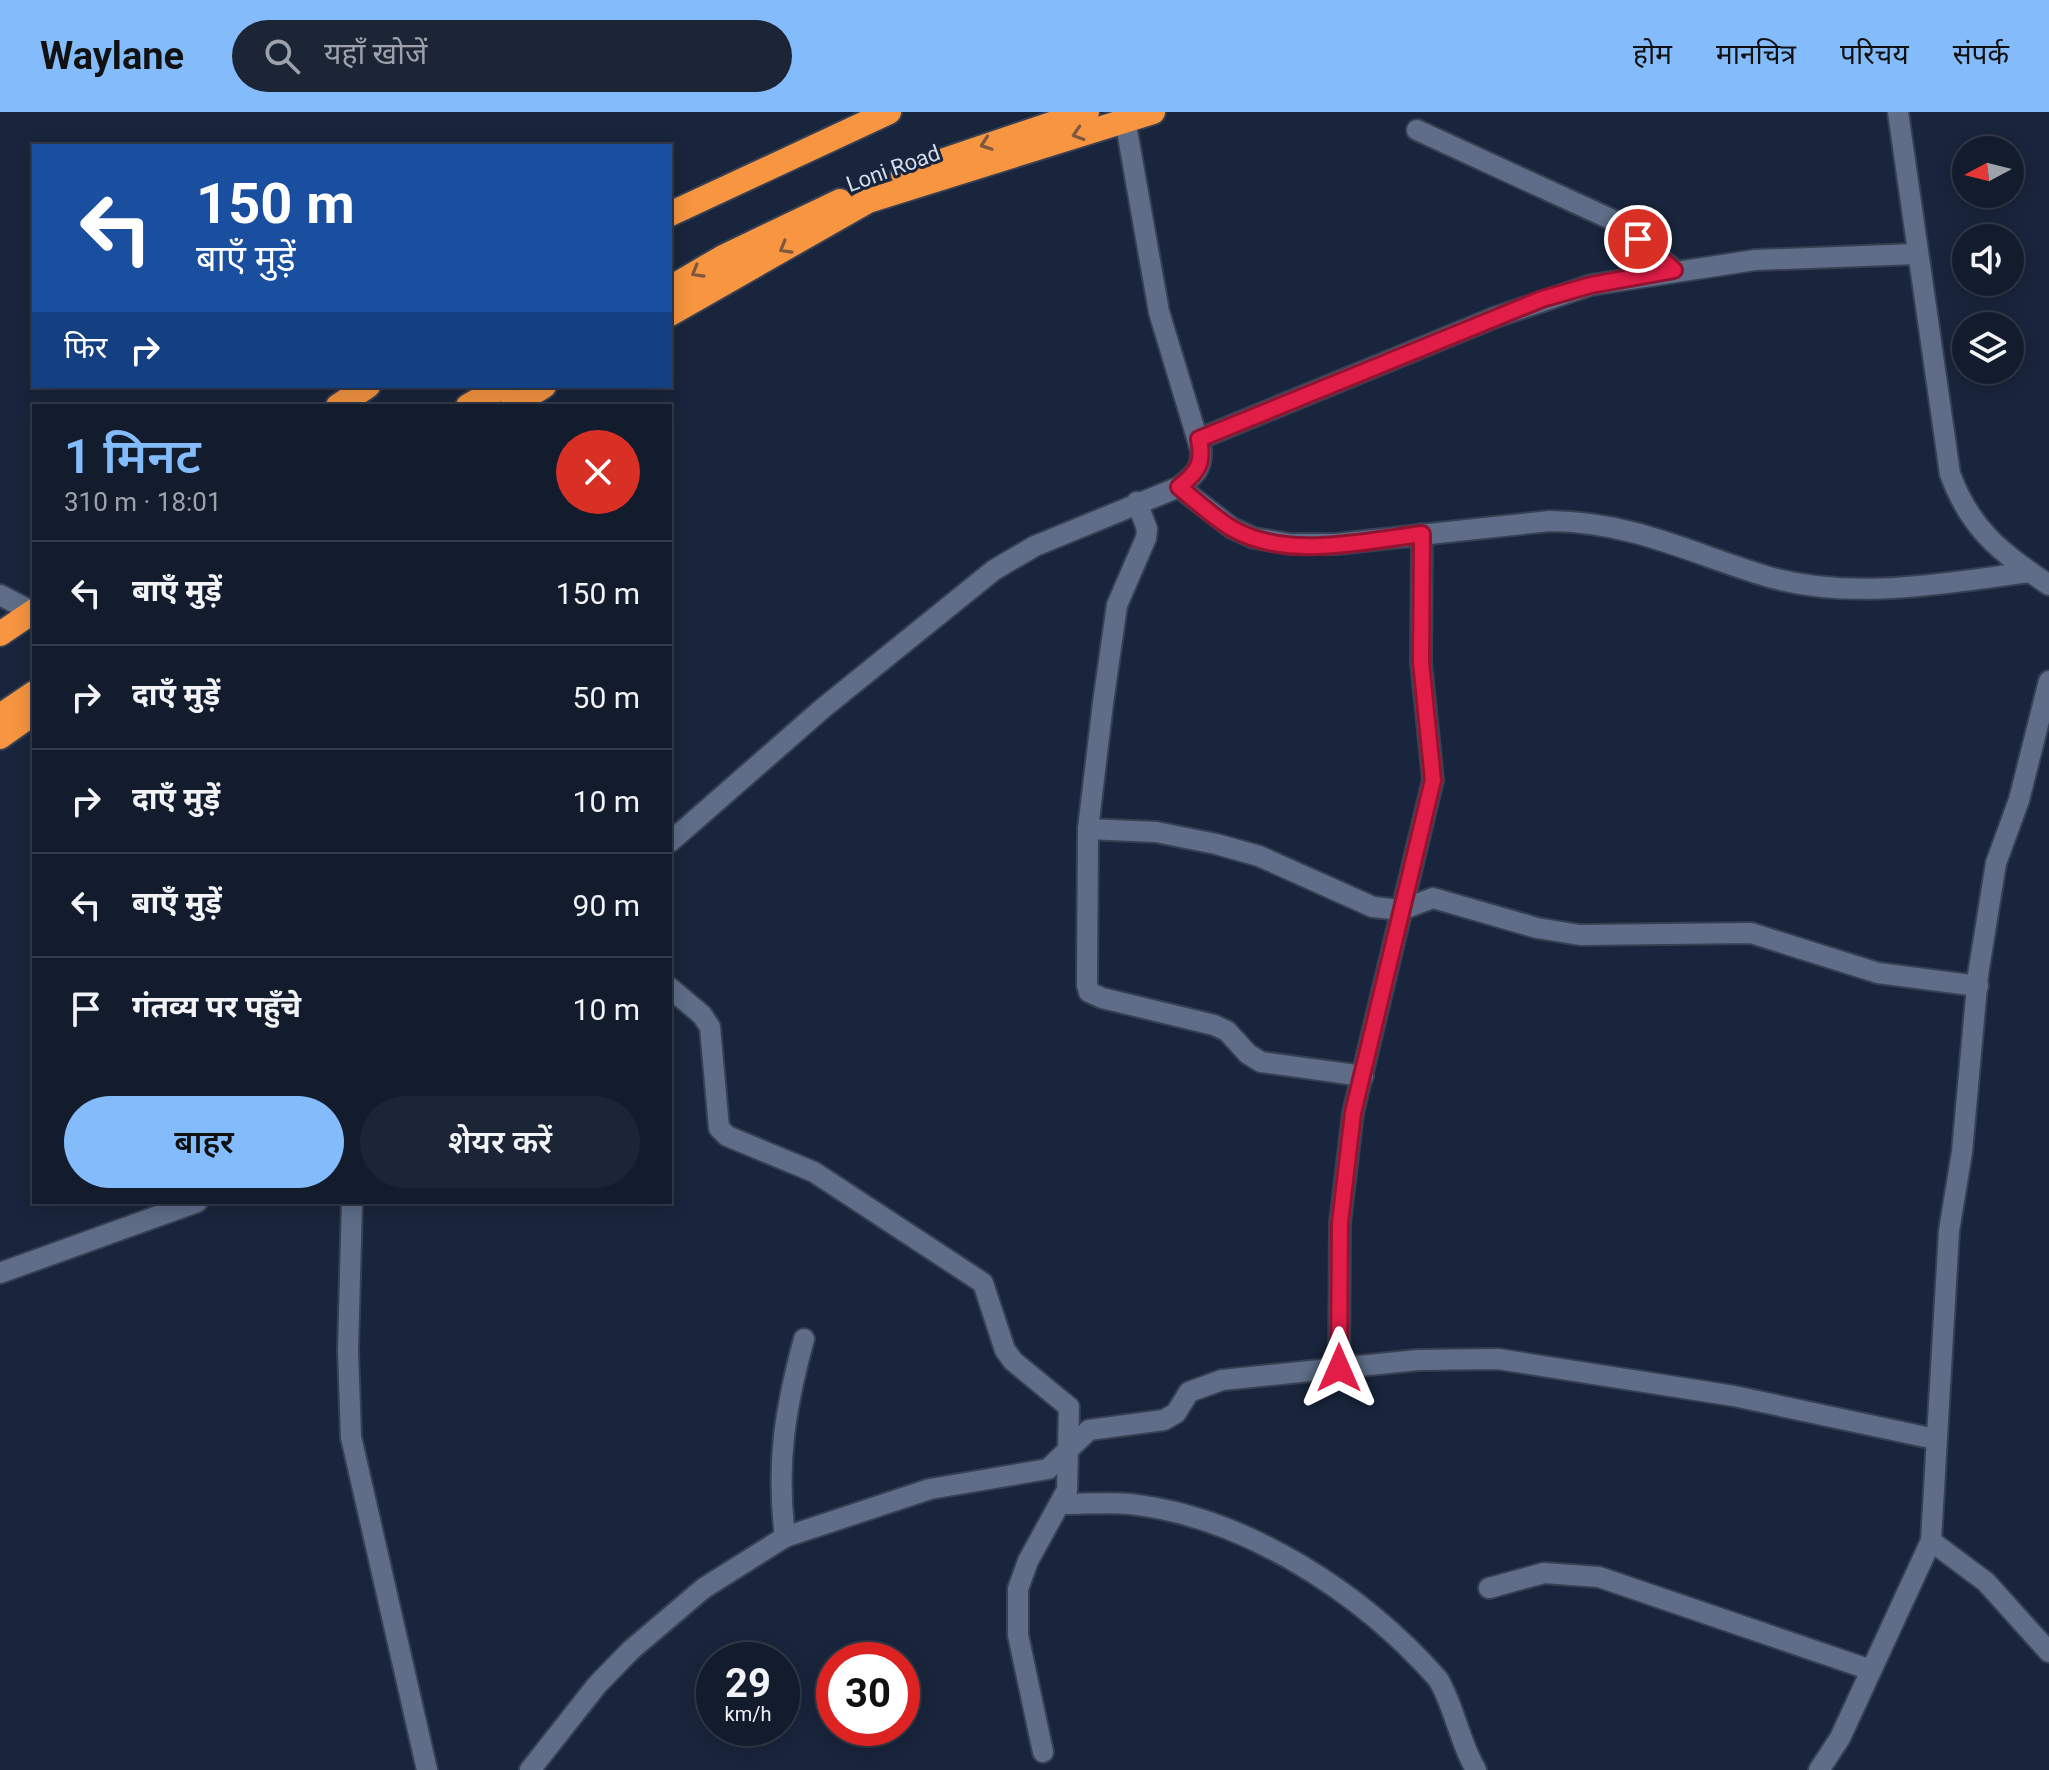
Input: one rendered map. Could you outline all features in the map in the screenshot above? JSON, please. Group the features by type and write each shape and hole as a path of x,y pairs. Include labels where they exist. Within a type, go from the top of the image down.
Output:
{"highway":[{"path":"672,211 767,159 877,112"},
{"path":"672,211 889,112"},
{"path":"672,287 783,227 870,188 945,158 1087,112"},
{"name":"Loni Road","path":"672,313 868,201 1153,112"},
{"path":"319,404 341,388"},
{"path":"341,404 365,388"},
{"path":"472,404 500,388"},
{"path":"515,404 541,388"},
{"path":"0,632 32,611"},
{"path":"0,716 32,694"},
{"path":"0,737 32,714"}],"street":[{"path":"1898,112 1950,474 1971,521 1992,543 2049,585"},
{"path":"672,840 822,709 994,570 1035,546 1179,487 1195,475 1202,463 1199,439 1159,312 1125,119"},
{"path":"1417,130 1617,222 1674,270"},
{"path":"1199,439 1542,299 1591,285 1755,260 1916,254"},
{"path":"1179,487 1232,528 1254,538 1290,544 1336,544 1550,521 1583,522 1672,541 1769,577 1846,588 1902,588 2030,572"},
{"path":"1137,502 1147,529 1146,538 1117,605 1088,829 1085,975 1089,992 1102,998 1214,1025 1227,1031 1248,1054 1261,1062 1363,1076"},
{"path":"1339,1368 1340,1223 1353,1113 1433,780 1421,662 1422,534"},
{"path":"0,595 32,610"},
{"path":"1819,1770 1840,1738 1931,1541 1949,1231 1962,1152 1978,986 1996,863 2019,800 2049,681"},
{"path":"1088,829 1156,832 1216,844 1259,856 1373,907 1401,910 1433,898 1559,933 1751,933 1878,973 1978,986"},
{"path":"672,990 702,1015 710,1027 719,1128 727,1136 814,1172 983,1283 1005,1350 1069,1407 1071,1446 1063,1504 1028,1561 1018,1589 1018,1635 1043,1752"},
{"path":"0,1273 191,1204"},
{"path":"352,1204 348,1351 351,1437 427,1770"},
{"path":"785,1537 781,1439 785,1408 804,1339"},
{"path":"530,1770 597,1685 631,1650 704,1588 785,1537 930,1489 1035,1473 1057,1462 1089,1430 1172,1416 1189,1392 1222,1380 1418,1360 1498,1359 1734,1396 1935,1439"},
{"path":"1063,1504 1130,1504 1163,1511 1222,1528 1294,1560 1319,1575 1438,1679 1451,1701 1467,1756 1476,1770"},
{"path":"1931,1541 1986,1582 2049,1652"},
{"path":"1489,1588 1544,1573 1599,1577 1871,1670"}],"route":[{"path":"1339,1368 1340,1223 1353,1113 1433,780 1421,662 1422,534 1336,544 1290,544 1254,538 1232,528 1179,487 1195,475 1202,463 1199,439 1542,299 1591,285 1674,270 1638,239"}]}
